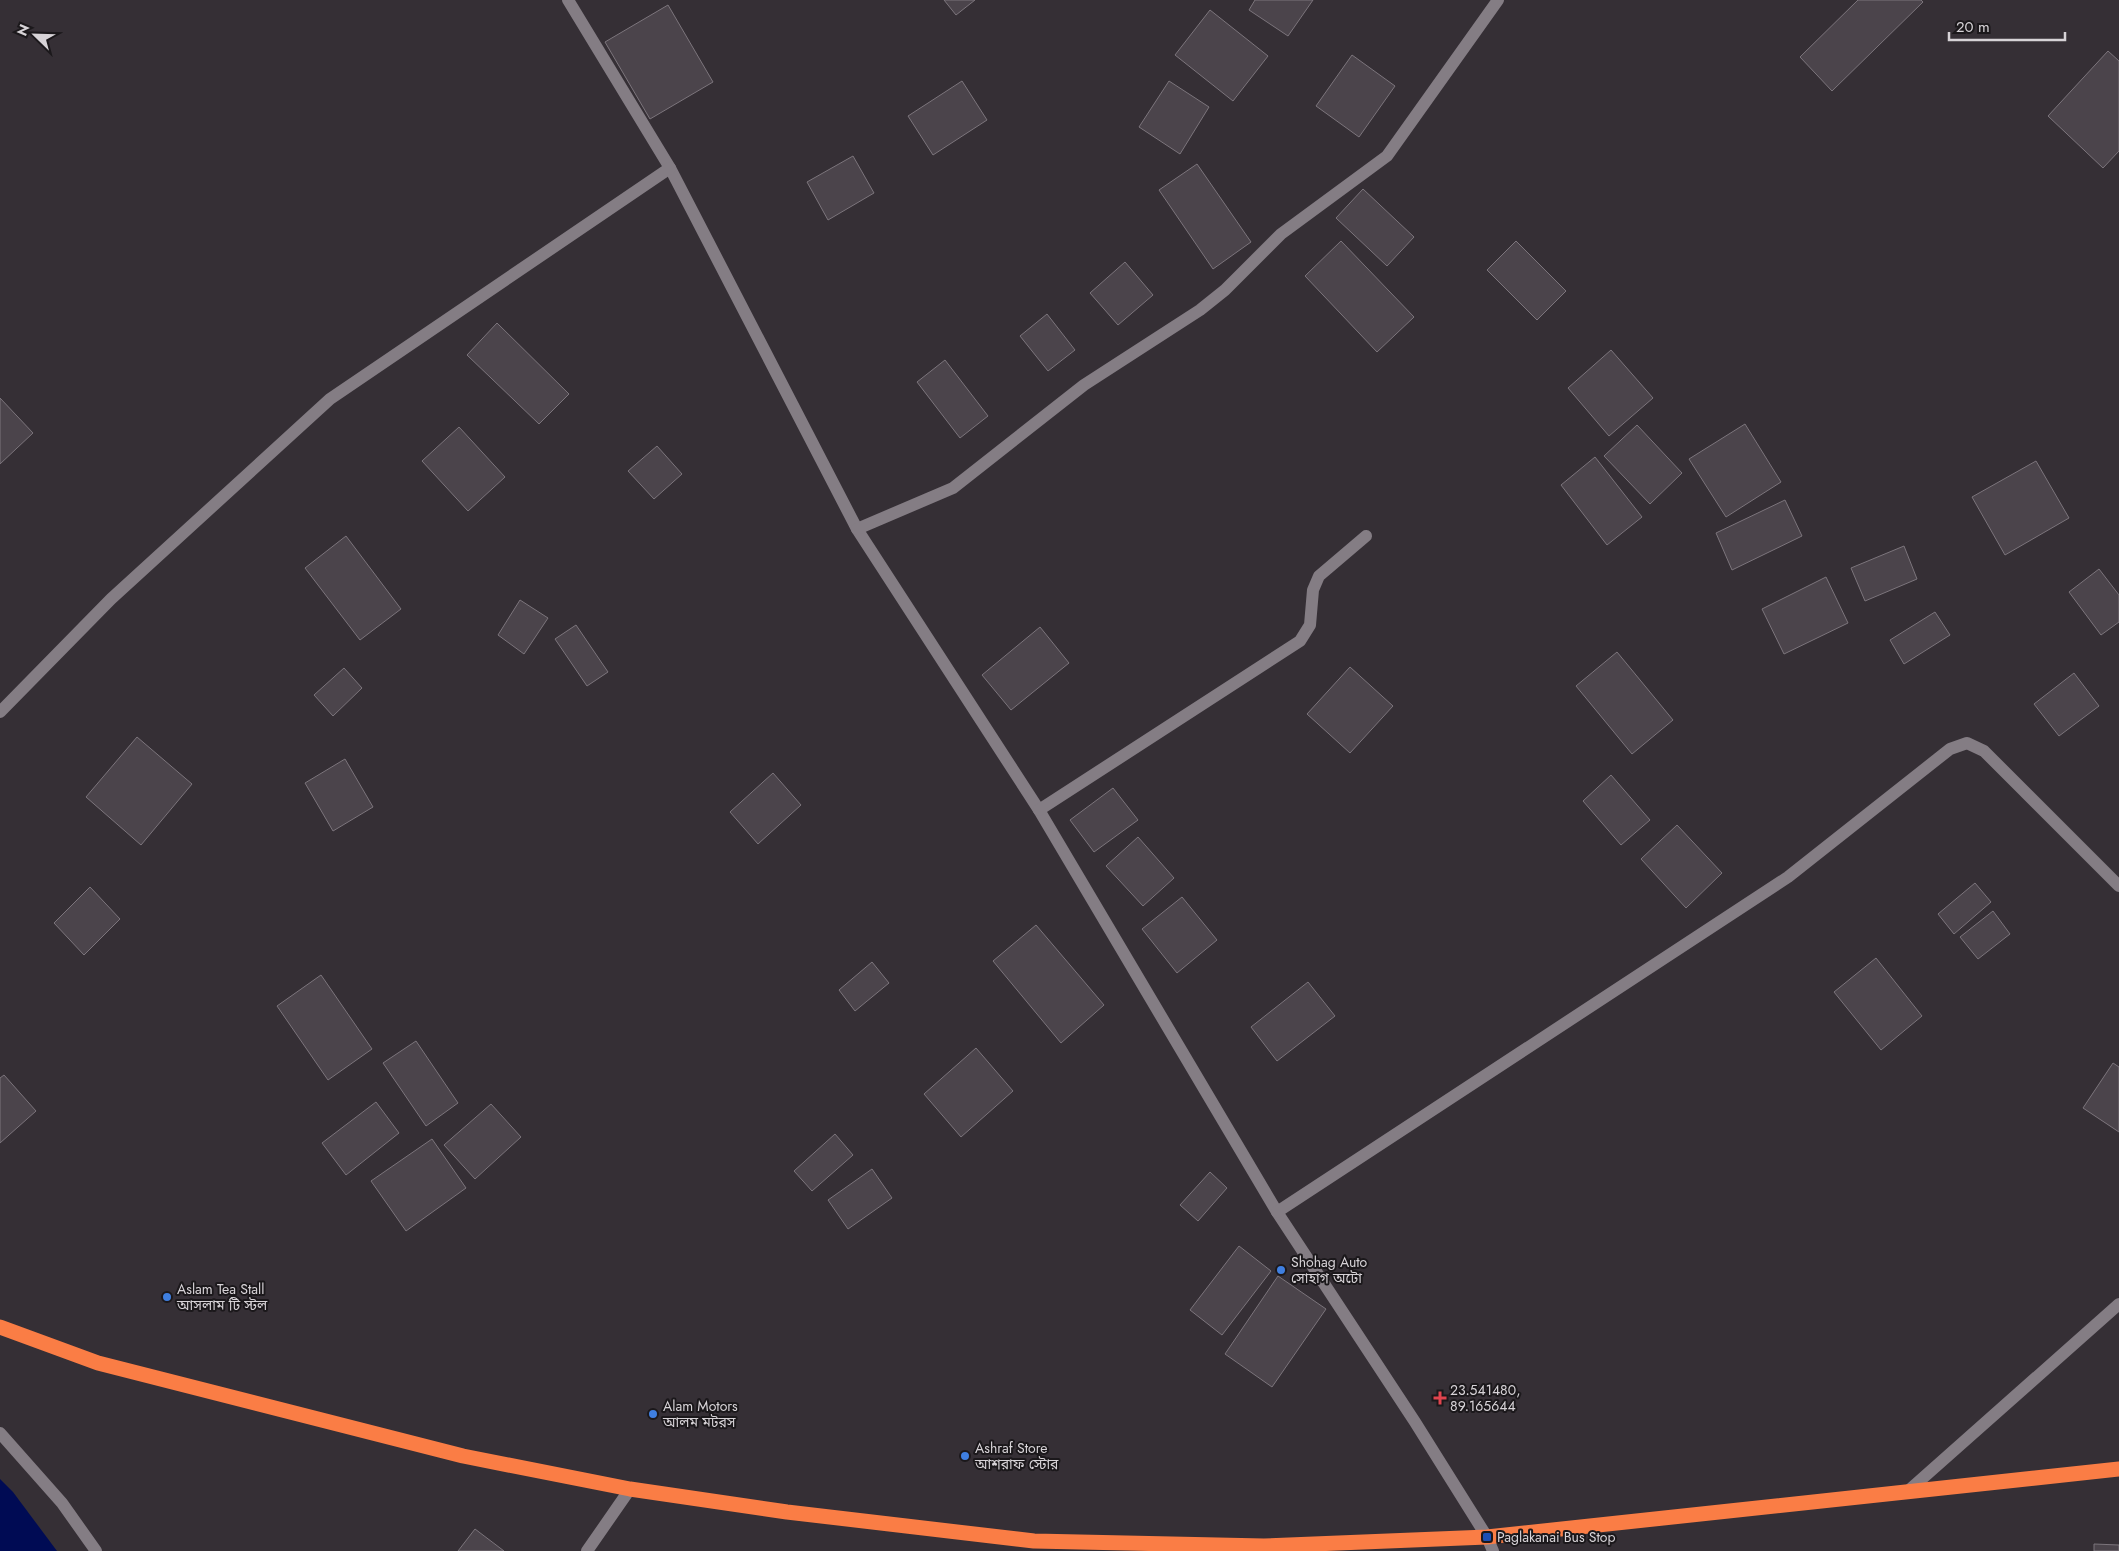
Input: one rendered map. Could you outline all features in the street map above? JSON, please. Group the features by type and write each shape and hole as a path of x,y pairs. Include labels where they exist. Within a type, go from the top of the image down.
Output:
{"highway":[{"path":"0,1327 98,1363 463,1456 630,1489 787,1512 1034,1541 1264,1546 1490,1544 1907,1492 2119,1469"}],"street":[{"path":"568,0 670,168 857,529 1039,810 1277,1212 1410,1414 1490,1544"},
{"path":"857,529 953,488 1084,385 1200,310 1225,290 1281,234 1387,156 1498,0"},
{"path":"0,712 111,599 330,399 670,168"},
{"path":"1039,810 1300,640 1310,625 1314,590 1319,576 1366,536"},
{"path":"1277,1212 1788,877 1950,749 1967,743 1984,751 2119,886"},
{"path":"1907,1492 2119,1304"},
{"path":"0,1433 62,1503 96,1551"},
{"path":"588,1551 630,1489"}],"shaded area":[{"path":"0,1479 13,1492 57,1551 0,1551"}],"building":[{"path":"944,0 975,0 956,15"},
{"path":"1255,0 1313,0 1288,36 1249,10"},
{"path":"1858,0 1921,0 1923,2 1832,91 1800,57"},
{"path":"668,5 713,82 650,119 605,42"},
{"path":"1210,10 1268,56 1233,101 1175,55"},
{"path":"2108,51 2119,61 2119,151 2103,168 2048,116"},
{"path":"1352,55 1395,86 1359,137 1316,106"},
{"path":"962,81 987,120 933,155 908,116"},
{"path":"1169,81 1209,107 1180,154 1139,127"},
{"path":"853,156 874,193 828,220 807,182"},
{"path":"1197,164 1251,242 1213,269 1159,190"},
{"path":"1363,189 1414,237 1387,266 1336,218"},
{"path":"1341,241 1414,317 1377,352 1305,276"},
{"path":"1516,241 1566,291 1537,320 1487,270"},
{"path":"1125,262 1153,295 1118,325 1090,293"},
{"path":"1047,314 1075,350 1048,371 1020,336"},
{"path":"497,323 569,394 539,424 467,355"},
{"path":"1611,350 1653,398 1609,436 1568,388"},
{"path":"945,360 988,416 960,438 917,382"},
{"path":"0,398 33,433 0,464"},
{"path":"1745,424 1781,482 1726,517 1689,459"},
{"path":"1637,425 1682,473 1650,504 1604,456"},
{"path":"459,427 505,477 468,511 422,461"},
{"path":"657,446 682,474 654,499 628,471"},
{"path":"1595,457 1642,517 1607,545 1561,485"},
{"path":"2036,461 2069,518 2005,555 1972,497"},
{"path":"1785,500 1802,536 1732,570 1716,533"},
{"path":"346,536 401,609 360,640 305,568"},
{"path":"1904,546 1917,579 1865,601 1851,568"},
{"path":"2099,569 2119,595 2119,622 2101,635 2069,592"},
{"path":"1826,577 1848,623 1784,654 1762,609"},
{"path":"520,600 548,618 524,654 498,635"},
{"path":"1935,612 1950,635 1904,664 1890,640"},
{"path":"576,625 608,672 587,686 555,639"},
{"path":"1040,627 1069,663 1011,710 982,675"},
{"path":"1617,652 1673,720 1632,754 1576,686"},
{"path":"1350,667 1393,706 1350,753 1307,714"},
{"path":"344,668 362,688 333,716 314,695"},
{"path":"2074,673 2099,706 2059,736 2034,704"},
{"path":"137,737 192,784 141,845 86,797"},
{"path":"345,759 373,807 333,831 305,783"},
{"path":"773,773 801,805 758,844 730,812"},
{"path":"1611,775 1650,820 1621,845 1583,801"},
{"path":"1113,788 1138,820 1094,852 1070,820"},
{"path":"1677,825 1722,873 1686,908 1641,859"},
{"path":"1138,837 1174,878 1143,906 1106,866"},
{"path":"1975,883 1991,902 1954,934 1938,914"},
{"path":"90,887 120,919 84,955 54,923"},
{"path":"1182,897 1217,940 1177,973 1142,929"},
{"path":"1993,911 2010,934 1978,959 1960,937"},
{"path":"1036,925 1104,1005 1061,1043 993,961"},
{"path":"1876,958 1922,1016 1881,1050 1834,992"},
{"path":"872,962 889,983 855,1011 839,990"},
{"path":"321,975 372,1049 328,1080 277,1006"},
{"path":"1308,982 1335,1016 1277,1061 1251,1027"},
{"path":"416,1041 458,1103 426,1126 383,1063"},
{"path":"976,1048 1013,1091 961,1137 924,1094"},
{"path":"2113,1063 2119,1067 2119,1132 2083,1108"},
{"path":"4,1075 36,1111 0,1143 0,1078"},
{"path":"376,1102 399,1133 346,1175 322,1143"},
{"path":"491,1104 521,1137 475,1179 444,1145"},
{"path":"835,1134 853,1155 812,1191 794,1171"},
{"path":"432,1139 466,1188 406,1231 371,1181"},
{"path":"872,1169 892,1198 848,1229 828,1200"},
{"path":"1210,1172 1227,1188 1198,1221 1180,1205"},
{"path":"1239,1246 1271,1271 1222,1335 1190,1310"},
{"path":"1278,1276 1326,1309 1272,1387 1225,1354"},
{"path":"475,1529 504,1551 458,1551"},
{"path":"2094,1544 2119,1545 2119,1551 2094,1551"}],"place":[{"name":"Shohag Auto সোহাগ অটো","path":"1281,1270"},
{"name":"Aslam Tea Stall আসলাম টি স্টল","path":"167,1297"},
{"name":"23.541480, 89.165644","path":"1440,1398"},
{"name":"Alam Motors আলম মটরস","path":"653,1414"},
{"name":"Ashraf Store আশরাফ স্টোর","path":"965,1456"},
{"name":"Paglakanai Bus Stop","path":"1487,1537"}]}
